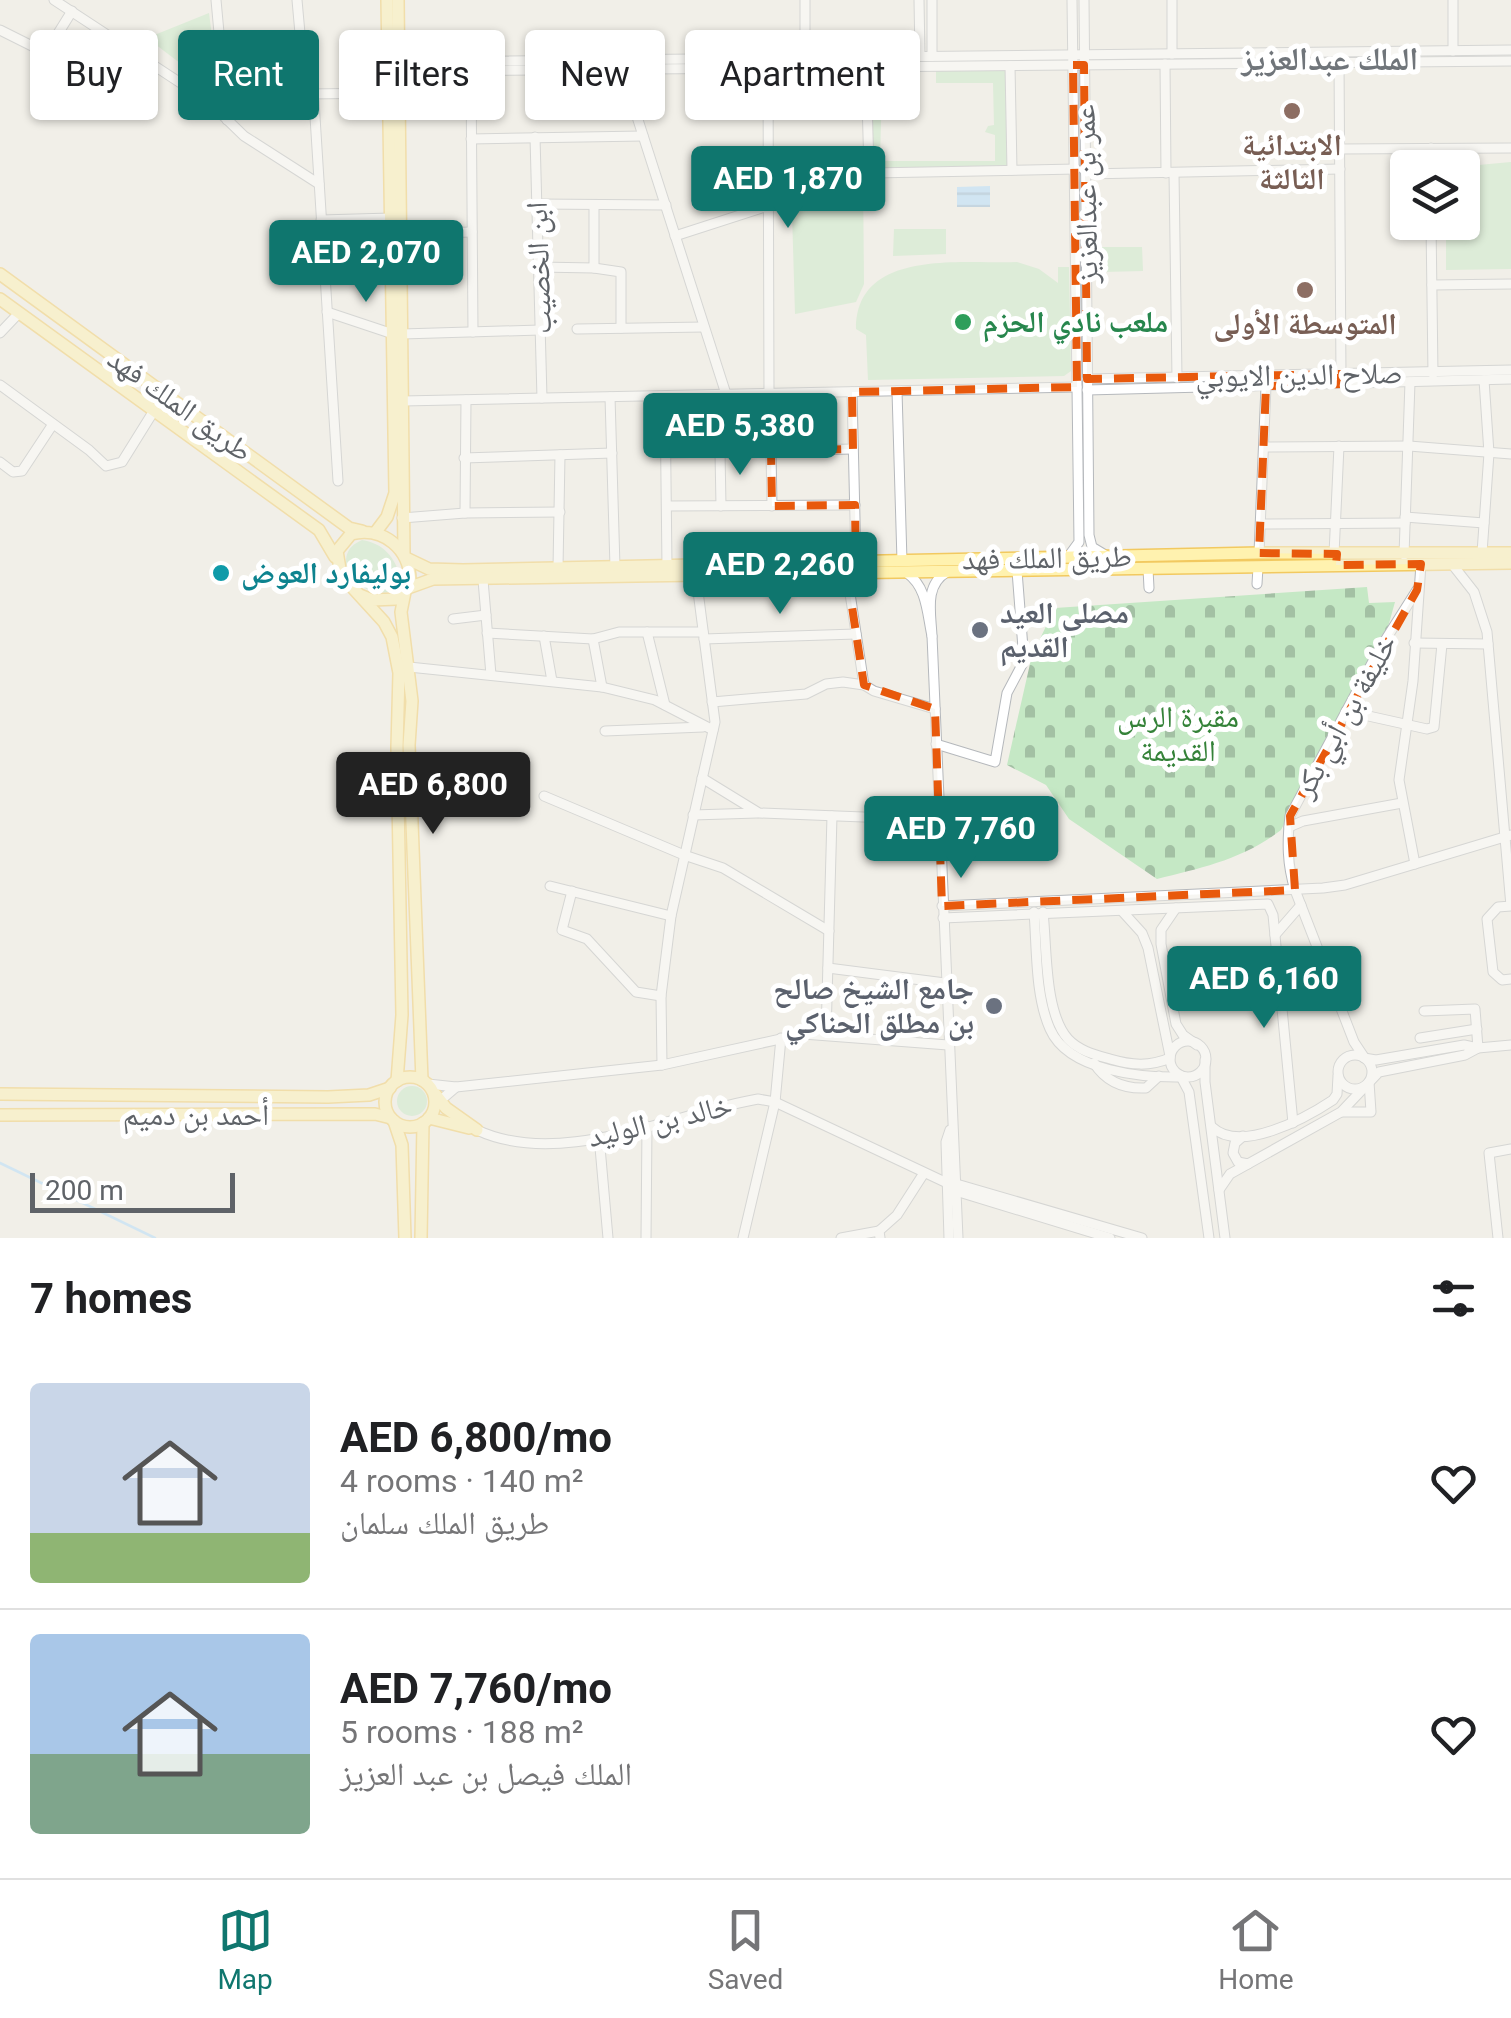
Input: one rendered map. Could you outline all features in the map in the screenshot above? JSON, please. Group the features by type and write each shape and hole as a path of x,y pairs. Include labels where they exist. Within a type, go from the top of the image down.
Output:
{"main road":[{"path":"387,0 389,30"},
{"path":"398,0 398,30"},
{"path":"393,120 390,218 403,401 402,518 410,570 401,612 409,667 417,1013 431,1092 426,1121 421,1238"},
{"path":"395,120 401,234 395,493 388,518 368,532 342,541 337,562 341,575 384,622 392,637 398,673 402,1015 393,1084 385,1103 402,1145 406,1238"},
{"name":"طريق الملك فهد","path":"0,274 349,528 368,532"},
{"name":"طريق الملك فهد","path":"0,299 319,530 337,562"},
{"path":"368,532 387,538 405,556"},
{"name":"طريق الملك فهد","path":"405,556 430,570 856,562 946,572 1511,553"},
{"name":"طريق الملك فهد","path":"927,572 1110,556 1259,560"},
{"name":"طريق الملك فهد","path":"1336,558 1420,564 1511,564"},
{"name":"طريق الملك فهد","path":"406,590 433,579 848,574 905,567"},
{"path":"360,594 385,601 406,590"},
{"path":"393,1084 409,1077 477,1130"},
{"name":"أحمد بن دميم","path":"0,1094 328,1097 369,1094 393,1084"},
{"name":"أحمد بن دميم","path":"0,1114 375,1114 393,1120"},
{"path":"393,1120 408,1127 426,1121 477,1130"}],"street":[{"path":"54,0 178,81"},
{"path":"216,0 219,30"},
{"path":"297,0 300,30"},
{"path":"805,0 805,30"},
{"path":"919,0 920,30"},
{"path":"932,0 932,56"},
{"name":"عمر بن عبدالعزيز","path":"1068,558 1079,542 1086,174 1072,0"},
{"name":"عمر بن عبدالعزيز","path":"1084,0 1076,169 1089,541 1098,552 1110,556"},
{"path":"1172,0 1172,54"},
{"path":"1453,0 1454,50"},
{"path":"0,30 42,51 72,12"},
{"path":"920,56 1165,64 1511,50"},
{"path":"920,67 1010,66 1172,54 1511,60"},
{"path":"1339,57 1341,379"},
{"path":"505,61 685,59"},
{"path":"1165,64 1177,378"},
{"path":"1010,66 1012,170"},
{"path":"228,120 244,136 319,184"},
{"path":"315,120 338,482"},
{"path":"471,120 473,332"},
{"path":"639,120 726,394"},
{"path":"768,120 769,394"},
{"path":"868,120 870,172 1076,169"},
{"path":"471,139 644,136"},
{"name":"ابن الخصيب","path":"535,137 542,398"},
{"path":"1340,149 1511,148"},
{"path":"1086,174 1340,169"},
{"path":"537,204 666,205"},
{"path":"594,205 594,268"},
{"path":"675,236 768,206"},
{"path":"322,220 390,218"},
{"path":"401,234 472,232"},
{"path":"1432,240 1432,376"},
{"path":"538,267 621,272 622,328"},
{"path":"1432,285 1511,284"},
{"path":"327,312 397,334 540,330"},
{"path":"0,333 19,313"},
{"path":"577,329 704,327"},
{"name":"صلاح الدين الايوبي","path":"403,401 1084,385 1266,386 1511,370"},
{"name":"صلاح الدين الايوبي","path":"1084,385 1177,378 1410,382 1432,376 1511,379"},
{"path":"1482,553 1489,454 1484,380"},
{"path":"1404,554 1410,382"},
{"path":"0,385 106,466 122,462 155,410"},
{"path":"1257,584 1266,386"},
{"path":"897,391 905,567 919,582 932,636"},
{"path":"852,392 856,562"},
{"path":"665,396 667,566"},
{"path":"610,397 615,567"},
{"path":"464,513 466,400"},
{"path":"0,462 13,472 22,471 53,424"},
{"path":"1264,446 1409,446 1511,454"},
{"path":"1336,558 1339,446"},
{"path":"666,452 854,449"},
{"path":"771,450 772,506"},
{"path":"720,452 721,506"},
{"path":"464,458 612,453"},
{"path":"558,568 560,455"},
{"path":"667,506 855,505"},
{"path":"402,518 560,512"},
{"path":"1260,524 1405,520 1484,523"},
{"name":"خليفة بن أبي بكر","path":"1414,864 1399,780 1420,564"},
{"path":"1452,564 1477,598 1488,644 1508,836 1511,906 1498,908 1488,919 1493,972 1502,980 1511,980"},
{"path":"1148,568 1149,588"},
{"path":"936,744 996,762 1007,693 1024,660 1017,571"},
{"path":"922,590 927,572"},
{"path":"927,572 931,590 958,1238"},
{"path":"848,574 864,685"},
{"path":"662,1065 661,996 671,916 702,778 712,702 696,576"},
{"path":"484,580 490,675"},
{"name":"خليفة بن أبي بكر","path":"1364,1057 1354,1042 1295,890 1289,870 1290,816 1346,710 1418,590"},
{"path":"453,619 486,614"},
{"path":"488,633 593,639 620,632 704,636 856,634"},
{"path":"647,632 665,706"},
{"path":"544,636 552,680"},
{"path":"593,639 602,688"},
{"path":"1414,643 1488,644"},
{"path":"1346,710 1427,729 1434,727 1442,644"},
{"path":"409,667 602,688 665,706 709,728"},
{"path":"712,702 806,694 826,684 843,682 935,708"},
{"path":"606,730 709,728"},
{"path":"702,778 760,813"},
{"path":"544,796 724,868 829,931"},
{"path":"1289,827 1303,821 1402,804"},
{"path":"693,815 760,813 939,820"},
{"path":"826,1035 832,816"},
{"path":"942,912 1344,886 1508,836"},
{"path":"550,886 671,916"},
{"path":"572,891 562,930 586,938 636,992 661,996"},
{"path":"942,912 1122,911 1262,902 1272,908 1293,1123"},
{"path":"1275,935 1300,905"},
{"path":"1176,908 1161,930 1176,1024 1198,1044 1205,1060 1225,1238"},
{"path":"1122,911 1142,933 1172,1067 1190,1092 1209,1238"},
{"path":"1038,912 1052,1008 1066,1037 1093,1054 1148,1066 1170,1057 1180,1043 1198,1044"},
{"path":"1038,912 1041,989 1050,1029 1070,1052 1094,1064 1159,1076 1201,1071 1205,1060"},
{"path":"1142,933 1161,930"},
{"path":"828,968 945,984"},
{"path":"1424,1011 1476,1009 1478,1048"},
{"path":"1420,1038 1477,1029"},
{"path":"431,1092 662,1065 781,1038 826,1035 948,1045"},
{"path":"743,1238 775,1102 781,1038"},
{"path":"1210,1126 1220,1134 1242,1136 1280,1130 1333,1100 1339,1065 1347,1056 1376,1060 1464,1044 1478,1048 1511,1045"},
{"path":"1338,1076 1344,1086 1354,1090 1386,1070 1465,1055 1478,1048"},
{"path":"1340,1112 1371,1112 1371,1066 1364,1057"},
{"path":"1094,1064 1108,1079 1129,1088 1146,1088 1159,1076"},
{"path":"1219,1190 1226,1177 1340,1112 1369,1082"},
{"path":"431,1092 456,1087"},
{"name":"خالد بن الوليد","path":"477,1130 500,1140 532,1145 598,1136 758,1099 775,1102 953,1186 1110,1238"},
{"path":"646,1238 647,1126"},
{"path":"598,1136 608,1238"},
{"path":"1242,1136 1234,1143 1233,1152 1238,1162 1248,1164"},
{"path":"1498,1238 1488,1153 1511,1150"},
{"path":"841,1238 879,1234 898,1215 924,1173"},
{"path":"949,1238 953,1186"},
{"name":"خالد بن الوليد","path":"953,1186 1142,1238"}],"highlighted area":[{"path":"1073,65 1084,65 1087,379 1341,374 1341,384 1266,386 1259,553 1337,554 1336,565 1421,564 1417,590 1290,816 1295,890 942,906 935,709 864,685 847,574 856,573 855,505 772,506 771,451 853,449 852,392 1077,387"}],"green space":[{"path":"209,13 211,30 178,30 178,62 158,46 158,34"},
{"path":"1007,69 1008,171 872,172 870,120 881,120 880,161 995,161 995,135 985,132 994,125 993,83 936,83 936,70"},
{"path":"1511,162 1511,269 1446,270 1446,240 1480,240 1480,165"},
{"path":"863,176 864,284 856,302 795,314 791,178"},
{"path":"894,229 946,229 946,254 893,256"},
{"path":"1102,247 1142,247 1143,271 1102,272"},
{"name":"ملعب نادي الحزم","path":"1017,262 1039,269 1058,283 1058,267 1069,267 1071,371 1064,376 868,380 866,335 856,329 861,303 873,285 892,273 916,266"},
{"path":"362,540 376,544 392,558 400,578 394,590 370,590 352,576 346,557 351,547"},
{"name":"مقبرة الرس القديمة","path":"1367,587 1369,603 1395,602 1388,627 1281,830 1252,848 1222,861 1157,879 1069,819 1046,785 1007,765 1032,655 1055,608"},
{"path":"412,1086 426,1095 427,1101 418,1115 412,1116 398,1107 397,1101 406,1087"}],"water":[{"path":"990,186 990,207 957,207 957,187"}],"waterway":[{"path":"0,1163 155,1238"}],"place":[{"name":"الابتدائية الثالثة","path":"1292,111"},
{"name":"المتوسطة الأولى","path":"1305,290"},
{"name":"ملعب نادي الحزم","path":"963,322"},
{"name":"بوليفارد العوض","path":"221,573"},
{"name":"مصلى العيد القديم","path":"980,630"},
{"name":"جامع الشيخ صالح بن مطلق الحناكي","path":"994,1006"}],"district":[{"name":"الملك عبدالعزيز","path":"1330,59"}]}
